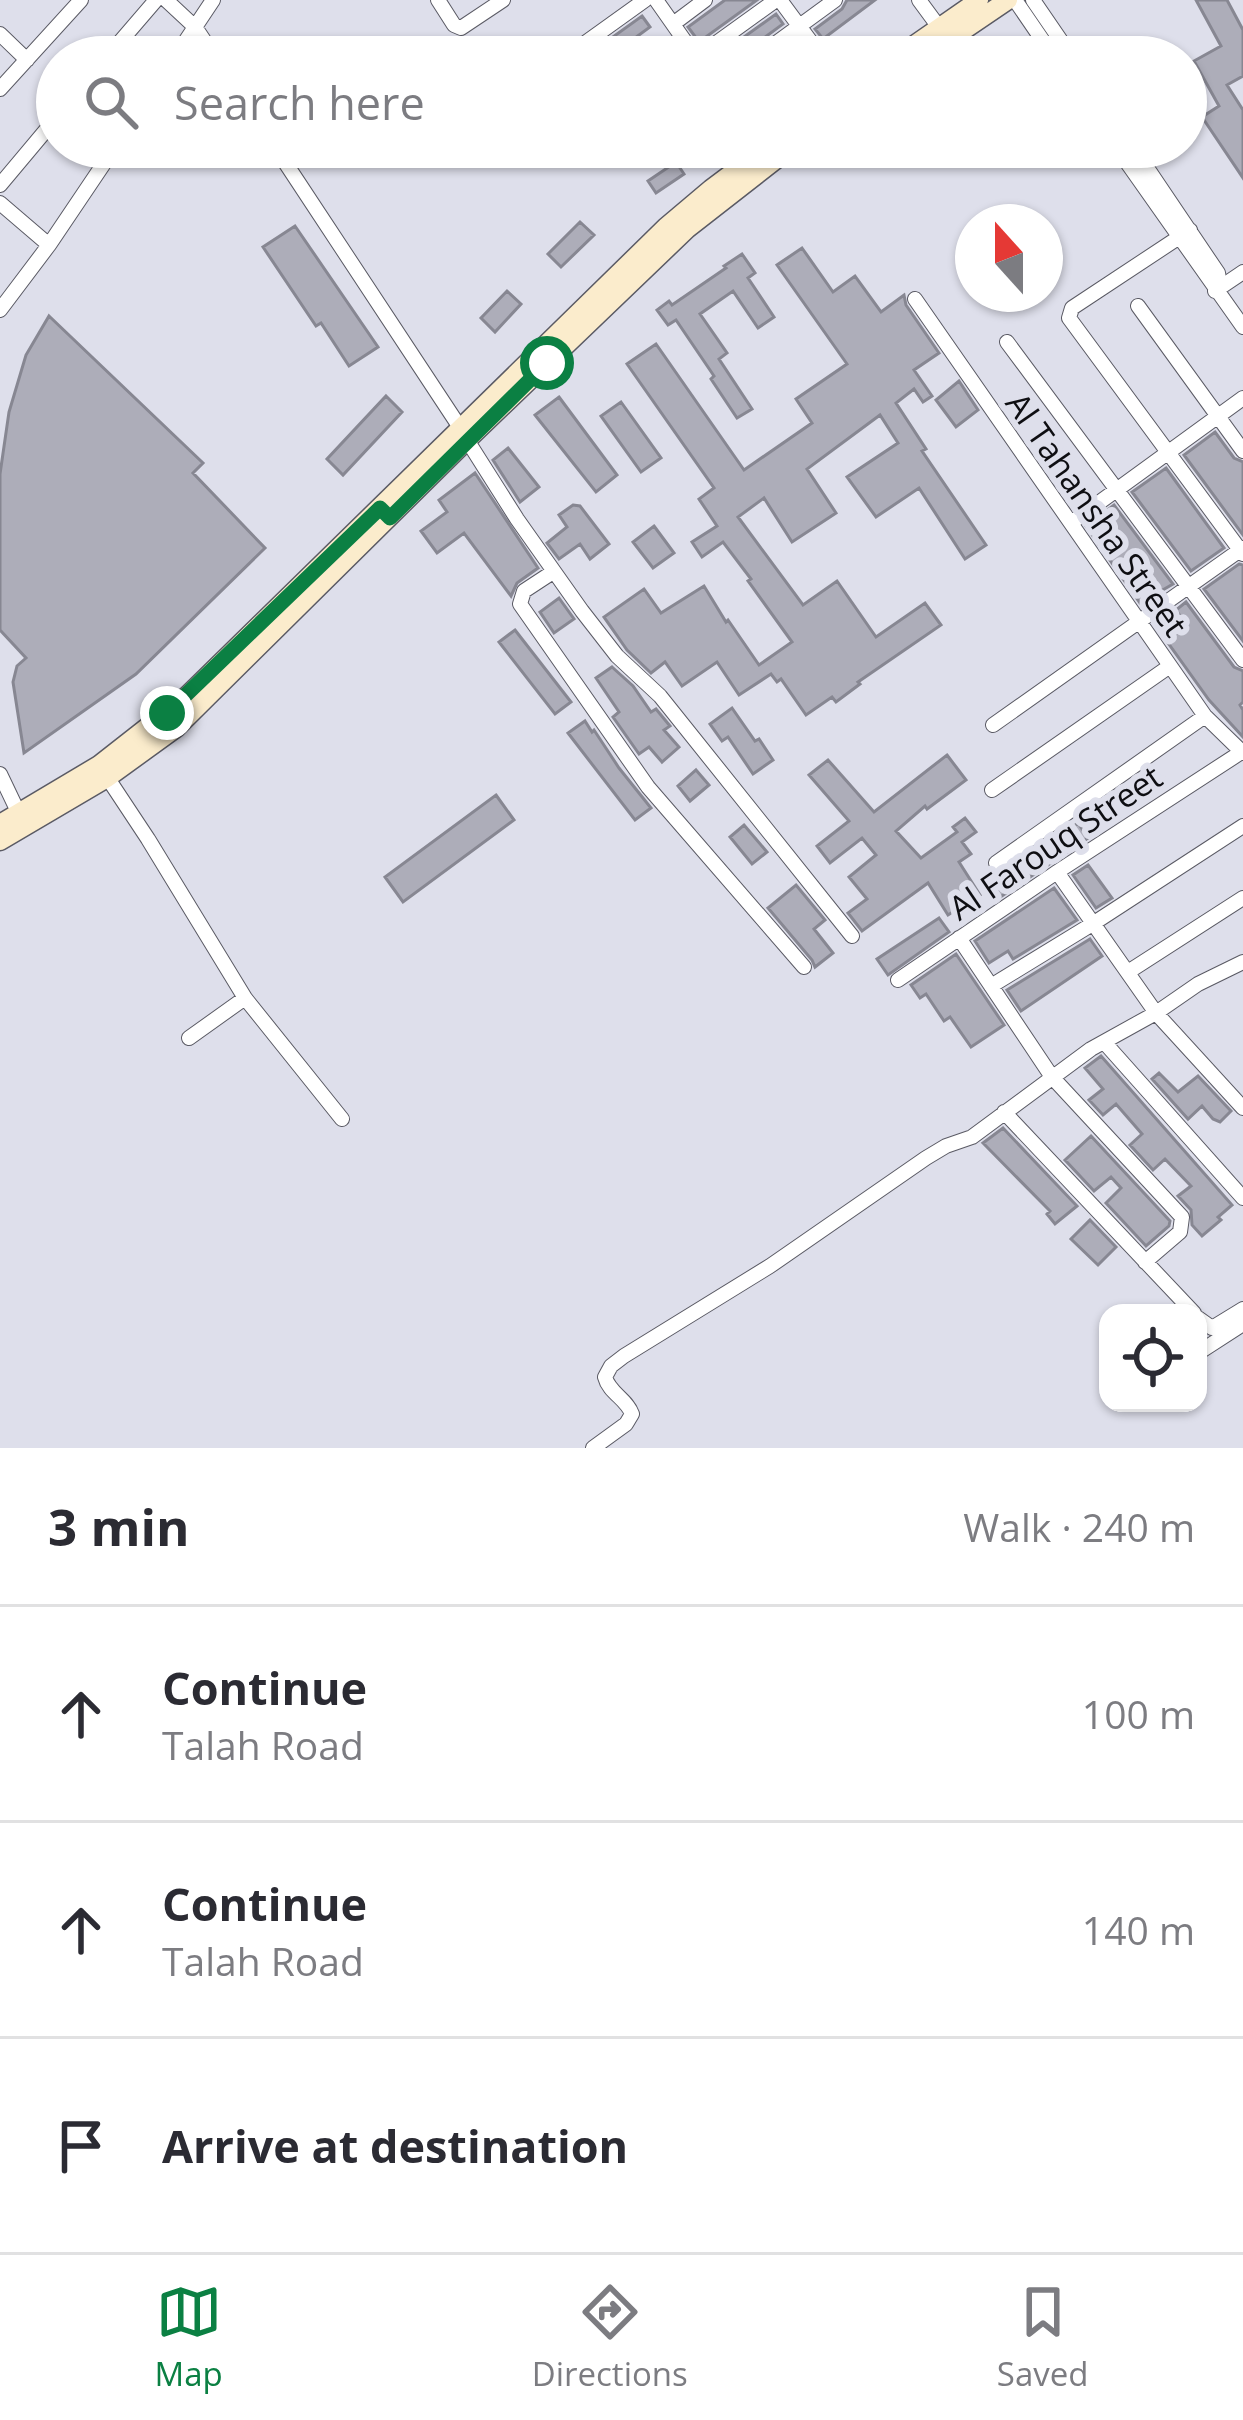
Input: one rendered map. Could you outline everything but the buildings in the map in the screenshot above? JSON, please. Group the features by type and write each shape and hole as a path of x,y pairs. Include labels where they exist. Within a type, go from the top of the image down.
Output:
{"main road":[{"path":"944,34 979,0"},
{"path":"940,36 1012,0"},
{"path":"0,841 22,820 103,771 170,722 385,513 666,227 737,168"},
{"path":"464,434 687,229 765,168"},
{"path":"0,824 22,820"}],"street":[{"path":"49,36 81,0"},
{"path":"125,36 156,0"},
{"path":"166,0 201,36"},
{"path":"189,36 214,0"},
{"path":"438,0 457,27 503,0"},
{"path":"595,36 646,0"},
{"path":"656,0 682,36"},
{"path":"673,24 705,0"},
{"path":"727,36 778,0 806,36"},
{"path":"785,36 835,0"},
{"path":"919,0 944,34"},
{"path":"1012,0 1039,36"},
{"path":"1033,0 1058,36"},
{"path":"0,34 27,60"},
{"path":"0,89 36,50"},
{"path":"0,185 36,142"},
{"path":"0,310 101,168"},
{"path":"289,168 553,572 617,656 660,696 852,936"},
{"path":"1133,168 1218,273 1215,291"},
{"path":"1145,168 1184,233"},
{"path":"0,203 49,245"},
{"path":"993,725 1242,551 1069,318 1072,308 1184,233"},
{"path":"1215,291 1243,272"},
{"path":"1215,291 1243,327"},
{"name":"Al Tahansha Street","path":"915,299 1205,716 1242,752"},
{"path":"1138,306 1243,451"},
{"path":"1007,342 1243,660"},
{"path":"1071,524 1243,398"},
{"path":"553,572 524,591 520,604 648,787 804,967"},
{"path":"992,790 1170,666"},
{"path":"996,863 1205,716"},
{"name":"Al Farouq Street","path":"898,980 1242,752"},
{"path":"103,771 245,998 341,1119"},
{"path":"0,774 22,820"},
{"path":"991,986 1243,826"},
{"path":"1057,872 1156,1013 1243,1108"},
{"path":"1128,972 1243,898"},
{"path":"959,938 1052,1076 1182,1217 1180,1232 1145,1262"},
{"path":"593,1448 632,1414 605,1377 624,1355 770,1266 926,1158 972,1137 1104,1042 1243,962"},
{"path":"189,1038 245,998"},
{"path":"1104,1042 1243,1198"},
{"path":"1004,1112 1185,1304"},
{"path":"1207,1326 1212,1328 1243,1309"},
{"path":"1207,1347 1243,1324"}],"route":[{"path":"167,713 380,508 390,518 547,363"}]}
